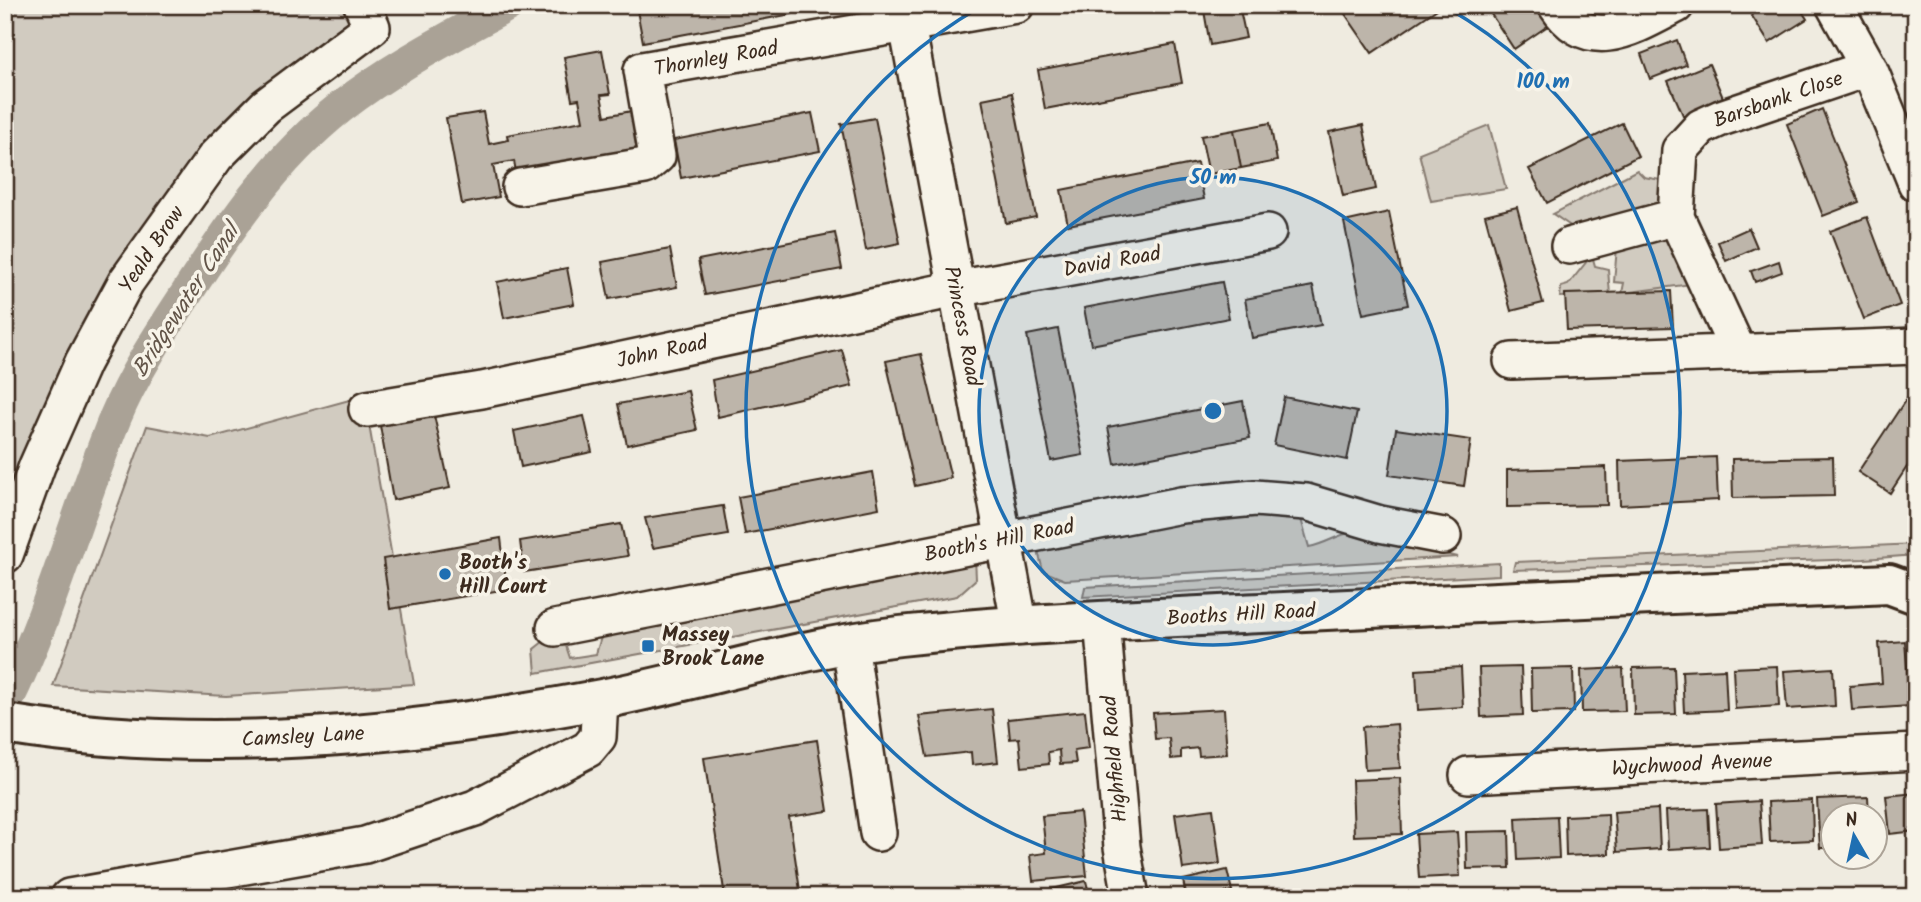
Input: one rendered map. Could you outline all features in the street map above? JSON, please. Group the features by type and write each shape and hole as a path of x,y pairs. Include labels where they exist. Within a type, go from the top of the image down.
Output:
{"main road":[{"name":"Booths Hill Road","path":"600,699 850,644 896,637 1102,621 1907,583"},
{"name":"Camsley Lane","path":"10,724 121,737 285,737 394,730 600,699"}],"street":[{"name":"Yeald Brow","path":"5,555 37,466 67,397 126,282 216,156 266,106 372,27 362,5"},
{"name":"Thornley Road","path":"520,187 645,166 657,156 642,70 1016,5"},
{"path":"1556,5 1566,22 1604,36 1639,24 1676,5"},
{"path":"1835,5 1869,68 1916,183"},
{"name":"Princess Road","path":"907,25 1020,627"},
{"name":"Barsbank Close","path":"1738,351 1676,217 1680,150 1701,127 1869,68"},
{"path":"1569,246 1676,217"},
{"name":"David Road","path":"956,289 1268,232"},
{"name":"John Road","path":"368,409 482,390 956,289"},
{"path":"1512,361 1916,346"},
{"name":"Booth's Hill Road","path":"555,628 1181,505 1255,498 1306,502 1380,524 1443,536"},
{"name":"Highfield Road","path":"1102,621 1122,847 1131,897"},
{"path":"850,644 878,833"},
{"path":"69,897 365,845 475,808 558,768 588,749 598,737 600,699"},
{"name":"Wychwood Avenue","path":"1468,775 1916,752"}],"shaded area":[{"path":"5,5 348,5 350,20 281,72 233,114 208,141 151,218 79,337 40,421 5,509"},
{"path":"1489,125 1506,189 1431,201 1419,153"},
{"path":"1637,170 1644,177 1661,180 1664,206 1575,229 1553,214"},
{"path":"1663,237 1677,245 1692,284 1622,293 1624,283 1614,282 1617,247"},
{"path":"1592,255 1595,266 1608,269 1610,295 1560,297 1561,287 1568,285"},
{"path":"364,396 414,684 226,696 53,686 147,426 210,438"},
{"path":"1282,510 1301,519 1309,547 1353,532 1458,557 1065,580 1043,571 1037,547 1223,514"},
{"path":"1916,544 1916,555 1864,559 1513,570 1515,562"},
{"path":"975,557 976,579 957,596 536,673 534,649 544,641 566,646 570,658 596,654 601,637"},
{"path":"1499,563 1499,575 1083,597 1085,587"}],"building":[{"path":"636,5 791,5 792,14 643,42"},
{"path":"1203,5 1239,5 1246,38 1210,45"},
{"path":"1339,5 1443,5 1372,53"},
{"path":"1485,5 1539,5 1552,23 1514,49"},
{"path":"1745,5 1798,5 1807,19 1769,43"},
{"path":"1677,40 1686,65 1650,79 1641,54"},
{"path":"1175,44 1182,83 1045,109 1038,70"},
{"path":"602,50 610,94 601,95 605,116 637,110 644,148 516,172 514,161 493,165 499,197 462,204 446,118 483,112 489,144 508,140 507,135 583,121 579,99 572,100 564,57"},
{"path":"1709,64 1726,105 1686,122 1668,81"},
{"path":"1012,93 1036,217 1006,223 982,99"},
{"path":"1822,109 1859,202 1823,216 1787,124"},
{"path":"812,113 820,151 681,178 674,140"},
{"path":"875,118 900,243 866,250 841,124"},
{"path":"1270,123 1277,161 1241,168 1234,130"},
{"path":"1622,123 1638,156 1547,203 1529,169"},
{"path":"1363,125 1376,189 1343,196 1329,132"},
{"path":"1234,130 1241,168 1209,174 1201,136"},
{"path":"1197,163 1204,199 1068,225 1061,190"},
{"path":"1517,207 1543,303 1511,311 1485,215"},
{"path":"1389,212 1408,305 1363,314 1344,222"},
{"path":"1867,217 1900,305 1864,319 1830,231"},
{"path":"1749,228 1757,247 1726,261 1718,242"},
{"path":"835,233 842,269 705,295 698,260"},
{"path":"670,249 677,287 609,299 602,262"},
{"path":"1779,261 1782,272 1755,282 1751,271"},
{"path":"567,268 574,304 504,318 497,282"},
{"path":"1222,282 1229,318 1091,345 1084,308"},
{"path":"1313,286 1321,325 1252,338 1245,299"},
{"path":"1671,291 1673,327 1567,330 1565,294"},
{"path":"1058,329 1083,455 1051,461 1027,335"},
{"path":"842,350 852,386 718,417 712,380"},
{"path":"921,354 951,478 915,486 886,361"},
{"path":"1916,384 1916,453 1890,493 1858,472"},
{"path":"688,391 697,430 627,445 618,404"},
{"path":"1284,397 1357,412 1347,460 1274,445"},
{"path":"1243,401 1250,438 1115,464 1108,427"},
{"path":"432,406 450,488 393,500 378,414"},
{"path":"584,416 592,452 521,467 514,431"},
{"path":"1396,429 1471,440 1464,486 1389,475"},
{"path":"1716,457 1718,500 1620,505 1619,461"},
{"path":"1833,457 1834,496 1733,498 1732,459"},
{"path":"1606,467 1607,505 1507,507 1507,470"},
{"path":"873,472 879,508 745,534 738,497"},
{"path":"723,506 728,535 653,548 645,518"},
{"path":"621,524 628,556 524,572 520,541"},
{"name":"Booth's Hill Court","path":"501,538 507,589 390,609 383,559"},
{"path":"1905,641 1910,706 1852,710 1850,686 1882,683 1879,643"},
{"path":"1777,666 1779,706 1735,709 1733,668"},
{"path":"1461,667 1463,707 1418,710 1416,670"},
{"path":"1521,667 1523,715 1481,717 1479,668"},
{"path":"1674,667 1676,714 1634,715 1633,668"},
{"path":"1573,668 1574,712 1532,713 1531,669"},
{"path":"1623,668 1625,711 1582,712 1581,670"},
{"path":"1833,668 1835,706 1787,709 1784,671"},
{"path":"1725,669 1727,710 1684,712 1682,671"},
{"path":"992,709 998,762 972,765 971,752 927,757 919,716"},
{"path":"1224,709 1227,754 1199,756 1198,748 1181,750 1181,758 1171,759 1169,738 1155,739 1153,713"},
{"path":"1085,711 1089,748 1074,750 1076,763 1060,764 1059,750 1048,752 1049,764 1022,767 1019,738 1010,739 1008,719"},
{"path":"1397,724 1400,768 1365,770 1362,727"},
{"path":"817,740 828,811 789,817 801,897 725,897 704,758"},
{"path":"1400,778 1402,834 1354,836 1352,780"},
{"path":"1916,793 1916,831 1890,834 1890,800 1886,800 1886,796"},
{"path":"1868,797 1868,800 1820,800 1820,848 1817,799"},
{"path":"1812,800 1813,840 1770,842 1768,802"},
{"path":"1759,801 1762,845 1719,848 1716,804"},
{"path":"1213,809 1220,864 1183,869 1175,814"},
{"path":"1658,809 1660,849 1617,852 1614,812"},
{"path":"1708,809 1710,847 1668,849 1666,811"},
{"path":"1080,812 1087,876 1033,881 1030,855 1046,853 1042,816"},
{"path":"1608,814 1609,854 1566,856 1565,816"},
{"path":"1557,816 1559,858 1518,860 1516,818"},
{"path":"1509,831 1510,868 1467,869 1466,832"},
{"path":"1457,832 1460,876 1419,878 1416,834"},
{"path":"1227,870 1232,891 1224,893 1224,897 1186,897 1183,880"},
{"path":"1086,881 1090,897 1032,897 1031,894"},
{"path":"885,891 886,897 845,897"}],"waterway":[{"name":"Bridgewater Canal","path":"5,705 50,599 122,402 155,342 235,221 295,149 341,107 401,66 508,5"}],"place":[{"name":"Booth's Hill Court","path":"445,574"},
{"name":"Massey Brook Lane","path":"648,646"}]}
